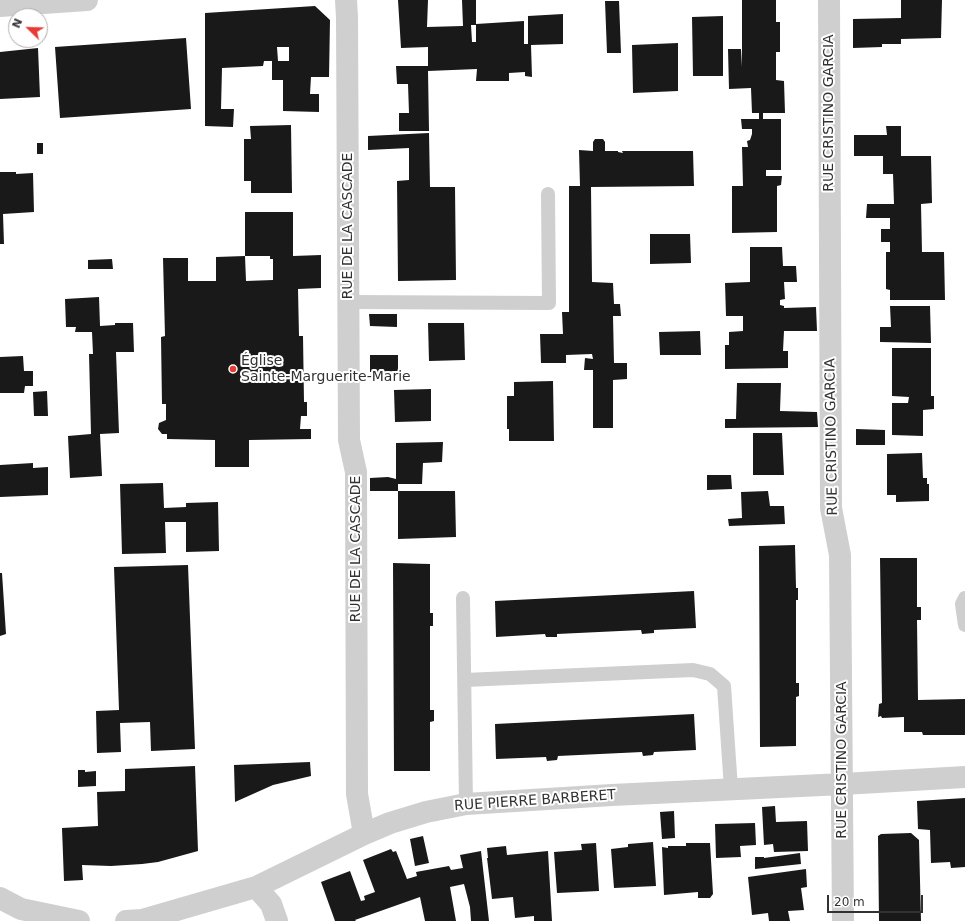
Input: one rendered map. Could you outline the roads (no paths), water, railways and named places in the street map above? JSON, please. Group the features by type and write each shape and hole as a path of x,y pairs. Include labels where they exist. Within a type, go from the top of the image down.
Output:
{"street":[{"path":"0,6 87,0"},
{"name":"RUE DE LA CASCADE","path":"346,0 348,440 356,472 357,794 364,834"},
{"name":"RUE CRISTINO GARCIA","path":"829,0 831,508 840,555 843,921"},
{"name":"RUE PIERRE BARBERET","path":"126,921 142,920 256,887 364,834 390,823 426,812 466,804 965,777"},
{"path":"256,887 271,904 277,921"},
{"path":"0,898 14,915 79,921"}],"lane":[{"path":"348,302 549,303 548,194"},
{"path":"463,598 466,804"},
{"path":"965,598 962,604 965,625"},
{"path":"465,680 693,670 710,674 724,686 731,789"}],"place":[{"name":"Église Sainte-Marguerite-Marie","path":"233,369"}]}
